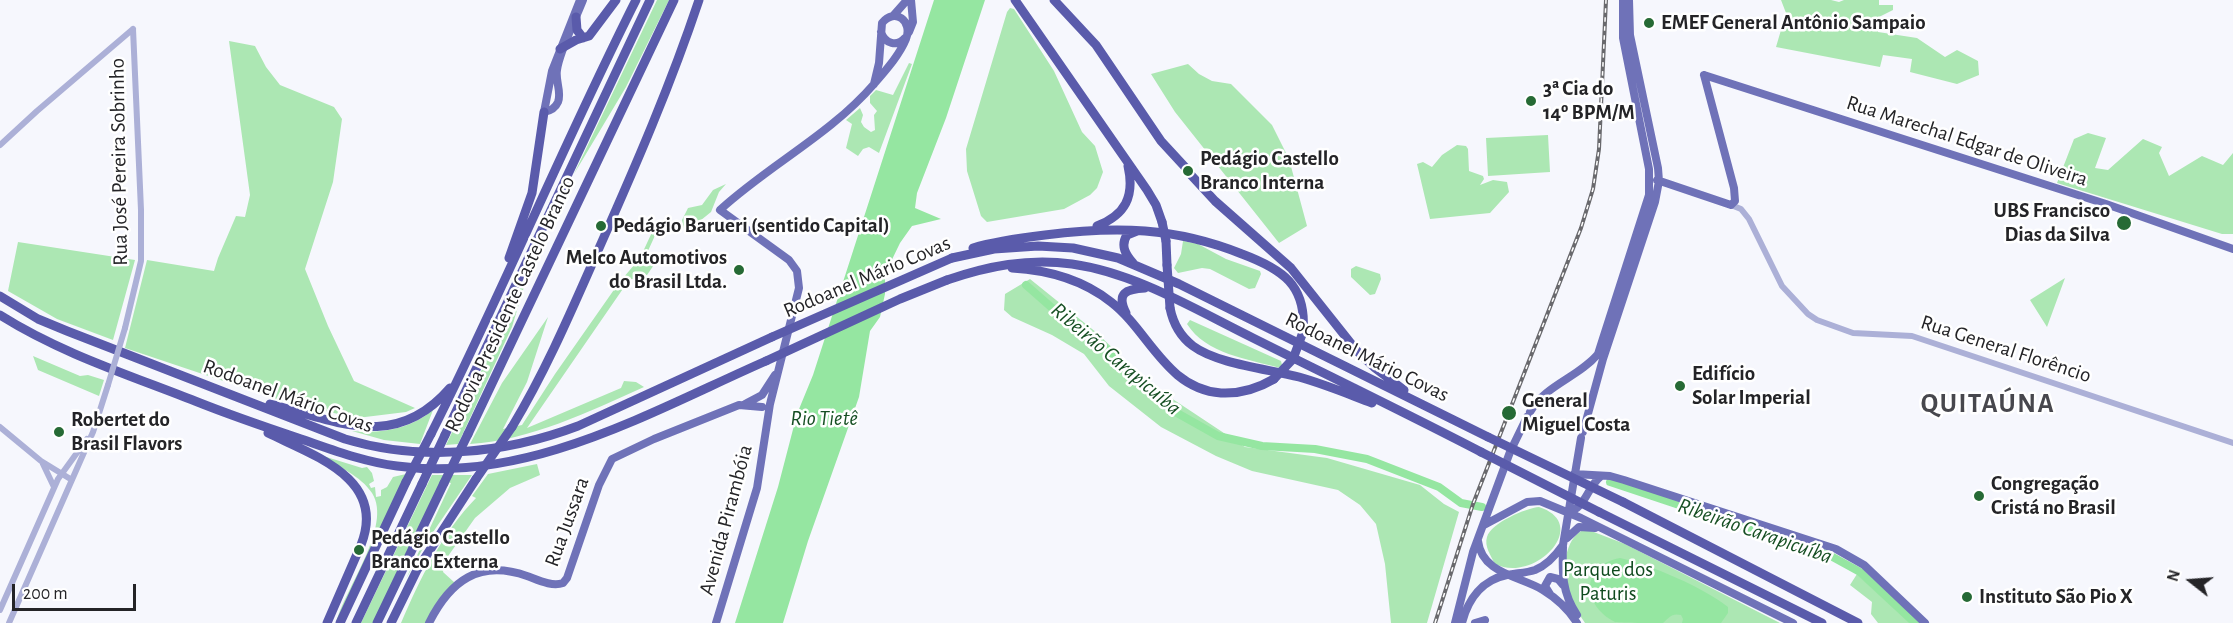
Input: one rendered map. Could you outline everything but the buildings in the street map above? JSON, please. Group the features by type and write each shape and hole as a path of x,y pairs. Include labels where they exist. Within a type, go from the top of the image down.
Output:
{"highway":[{"path":"563,47 594,31 616,0"},
{"path":"340,623 406,482 460,377 607,57 636,0"},
{"path":"614,78 645,0"},
{"name":"Rodovia Presidente Castelo Branco","path":"356,623 650,0"},
{"name":"Rodovia Presidente Castelo Branco","path":"377,623 674,0"},
{"path":"391,623 417,570 512,427 546,367 666,92 699,0"},
{"path":"1015,0 1152,196 1162,222 1166,241 1170,308 1174,323 1183,336 1194,347 1208,354 1317,382 1418,419"},
{"path":"1054,0 1096,45 1161,141 1215,201 1295,272 1357,351 1375,368 1423,404"},
{"path":"576,17 577,30 583,38"},
{"path":"494,304 532,194 544,112"},
{"path":"1087,229 1113,219 1124,207 1130,190 1127,161"},
{"path":"970,252 1006,240 1087,229 1142,229 1181,235 1218,245 1258,260 1278,271 1291,282 1299,297 1303,314 1303,332 1293,359 1274,379 1256,388 1240,392 1216,392 1201,389 1186,382 1173,372 1129,318 1098,293 1068,278 1035,269 991,267"},
{"path":"1133,263 1126,253 1124,244 1127,236 1142,229"},
{"name":"Rodoanel Mário Covas","path":"0,296 38,319 67,331 364,445 408,452 446,453 530,442 578,426 952,258 970,252 1046,246 1094,251 1133,263 1423,404 1623,502 1858,623"},
{"name":"Rodoanel Mário Covas","path":"0,315 30,332 97,362 232,416 352,457 420,469 471,468 531,458 574,445 947,280 991,267 1033,261 1072,264 1122,277 1148,288 1418,419 1481,453 1822,623"},
{"path":"1129,318 1122,302 1124,294 1129,290 1148,288"},
{"path":"228,393 345,424 385,427 406,422 422,413 444,395 460,377"},
{"path":"232,416 320,459 354,485 363,496 368,514 366,529 327,623"}],"main road":[{"path":"581,0 557,69 559,92 557,104 550,111 544,112 549,83 581,0"},
{"path":"909,0 913,22 907,35 899,43 885,41 881,32 882,23 893,16 909,0"},
{"path":"1455,623 1467,571 1510,452 1528,415 1542,396 1584,367 1598,354 1645,212 1650,178 1625,51 1623,0"},
{"path":"1582,623 1569,604 1563,585 1564,543 1574,474 1601,367 1655,202 1659,181 1630,35 1629,0"},
{"path":"893,16 905,21 907,35"},
{"name":"Rua Jussara","path":"874,84 879,63 881,32"},
{"name":"Rua Jussara","path":"768,403 799,295 799,280 797,272 783,254 720,210 845,115 874,84 902,46 907,35"},
{"path":"879,63 890,63"},
{"name":"Rua Marechal Edgar de Oliveira","path":"1731,205 1735,201 1734,188 1704,75 2233,247"},
{"name":"Rua General Florêncio","path":"1650,178 1731,205"},
{"name":"Rua Jussara","path":"429,623 438,606 454,586 470,576 486,571 502,570 553,584 563,583 567,578 598,485 612,459 654,439 745,404 762,395 778,370"},
{"path":"762,395 768,403"},
{"name":"Avenida Pirambóia","path":"716,623 761,472 768,425 768,403 762,395"},
{"path":"745,404 768,403"},
{"path":"1574,474 1624,480 1836,549 1864,565 1926,623"},
{"path":"1568,512 1580,506 1601,476"},
{"path":"1484,525 1531,501 1540,501 1614,534 1793,623"},
{"path":"1554,507 1567,529"},
{"path":"1462,623 1468,603 1480,588 1494,579 1537,569 1555,556 1575,529 1585,526 1614,534"},
{"path":"1478,539 1485,560 1497,570 1532,584 1551,596"},
{"path":"1563,585 1553,577 1546,580 1545,586 1551,596 1577,623"},
{"path":"1475,623 1485,620"}],"street":[{"name":"Rua José Pereira Sobrinho","path":"0,144 133,29 141,261 125,328 93,432 9,623"},
{"name":"Rua General Florêncio","path":"1731,205 1741,209 1749,219 1782,286 1808,314 1817,320 1853,333 1912,336 2233,443"},
{"path":"0,427 41,461 72,480"},
{"name":"Rua José Pereira Sobrinho","path":"0,610 61,474 93,432"},
{"path":"41,461 51,477 54,488"},
{"path":"32,535 36,543 45,541"}],"green space":[{"path":"657,0 669,0 626,87 574,174"},
{"path":"1781,0 1839,2 1879,0 1879,5 1893,5 1893,10 1877,18 1878,32 1917,38 1945,57 1957,50 1978,61 1979,75 1957,84 1910,72 1912,59 1883,55 1880,67 1776,47 1786,13"},
{"path":"1010,8 1014,9 1054,71 1082,132 1095,146 1103,172 1097,188 1090,195 1064,209 987,222 981,216 967,171 966,149"},
{"path":"229,41 255,46 266,67 280,85 334,107 342,119 333,182 305,269 354,381 415,408 406,412 357,418 292,404 125,348 147,260 214,271 236,216 245,217 250,195"},
{"path":"909,63 912,64 879,153 869,147 863,149 858,156 846,148 852,124 846,120 860,108 863,115 861,122 864,127 871,132 875,130 874,115 877,111 870,103 870,96 876,90 893,95"},
{"path":"1188,64 1199,74 1212,81 1231,84 1272,125 1289,159 1307,226 1279,243 1175,112 1151,74"},
{"path":"2088,133 2106,138 2095,168 2108,170 2143,139 2162,147 2159,153 2169,176 2202,156 2223,165 2233,153 2233,234 2222,234 2057,183 2074,139"},
{"path":"1548,135 1550,172 1488,176 1486,138"},
{"path":"1457,145 1466,146 1468,149 1469,171 1483,176 1484,179 1480,185 1493,180 1507,182 1509,192 1490,213 1430,219 1417,164 1423,162 1432,167 1442,155"},
{"path":"726,184 719,192 711,212 685,233 682,220 688,208 702,205 713,190"},
{"path":"654,228 658,229 647,253 658,259 647,275 629,280 527,428 621,388 624,381 636,382 644,387 537,431 470,444 502,383 548,317 527,382 503,429 522,425 618,284 640,258"},
{"path":"1183,241 1198,244 1226,259 1260,271 1261,274 1255,288 1249,289 1210,269 1202,268 1178,273 1174,268 1181,254"},
{"path":"18,242 135,260 113,340 57,319 8,291"},
{"path":"1356,266 1380,274 1381,279 1375,294 1370,295 1351,277 1351,269"},
{"path":"529,270 512,327 458,444 446,445"},
{"path":"2065,278 2047,327 2030,300"},
{"path":"1030,279 1097,333 1150,384 1245,447 1327,458 1420,485 1444,504 1459,512 1427,623 1391,623 1385,564 1376,524 1360,505 1338,490 1252,471 1216,456 1161,427 1109,386 1084,354 1052,335 1012,317 1004,310 1005,294"},
{"path":"1190,320 1281,361 1282,365 1280,368 1216,349 1195,334 1187,324"},
{"path":"33,356 80,376 88,375 104,380 99,396 38,370"},
{"path":"433,410 420,444 384,440 352,431 374,432 395,429 415,422"},
{"path":"320,455 362,468 367,467 372,473 374,481 369,484 371,488 375,487 376,497 381,496 381,490 387,487 393,477 406,474 336,623 372,540 377,507 372,493 362,481"},
{"path":"537,464 540,475 510,488 475,518 446,559 443,572 455,583 426,623 401,623 442,541 476,498 472,496 488,474"},
{"path":"432,475 472,475 427,541 406,579 451,483 441,481 374,623 361,623"},
{"path":"1539,507 1554,515 1560,526 1559,538 1552,549 1540,559 1526,566 1511,568 1495,564 1486,544 1490,532 1510,517"},
{"name":"Parque dos Paturis","path":"1586,529 1625,544 1780,623 1585,623 1568,594 1565,584 1565,560 1574,537"},
{"path":"1857,574 1911,623 1878,623 1871,614 1872,602 1850,585"}],"water":[{"name":"Rio Tietê","path":"934,0 985,0 946,118 917,193 915,208 941,219 912,226 900,243 885,274 885,294 880,317 870,331 859,397 808,541 783,623 735,623 778,487 797,414 813,375"},
{"path":"1620,558 1661,571 1691,585 1728,607 1728,613 1721,623 1682,623 1681,615 1671,616 1663,623 1615,622 1596,606 1590,587 1592,577 1598,569 1607,562"}],"waterway":[{"name":"Ribeirão Carapicuíba","path":"1026,285 1051,307 1100,342 1117,362 1177,413 1218,436 1262,446 1315,449 1367,459 1439,487 1461,503 1482,507"},
{"name":"Ribeirão Carapicuíba","path":"1610,482 1829,555 1860,572 1915,623"}],"railway":[{"path":"1435,623 1473,504 1581,228 1593,189 1599,149 1606,0"}],"place":[{"name":"EMEF General Antônio Sampaio","path":"1649,23"},
{"name":"3ª Cia do 14º BPM/M","path":"1531,101"},
{"name":"Pedágio Castello Branco Interna","path":"1188,171"},
{"name":"UBS Francisco Dias da Silva","path":"2124,223"},
{"name":"Pedágio Barueri (sentido Capital)","path":"601,226"},
{"name":"Melco Automotivos do Brasil Ltda.","path":"739,270"},
{"name":"Edifício Solar Imperial","path":"1680,386"},
{"name":"General Miguel Costa","path":"1509,413"},
{"name":"Robertet do Brasil Flavors","path":"59,432"},
{"name":"Congregação Cristá no Brasil","path":"1979,496"},
{"name":"Pedágio Castello Branco Externa","path":"359,550"},
{"name":"Instituto São Pio X","path":"1967,597"}],"district":[{"name":"QUITAÚNA","path":"1988,404"}]}
